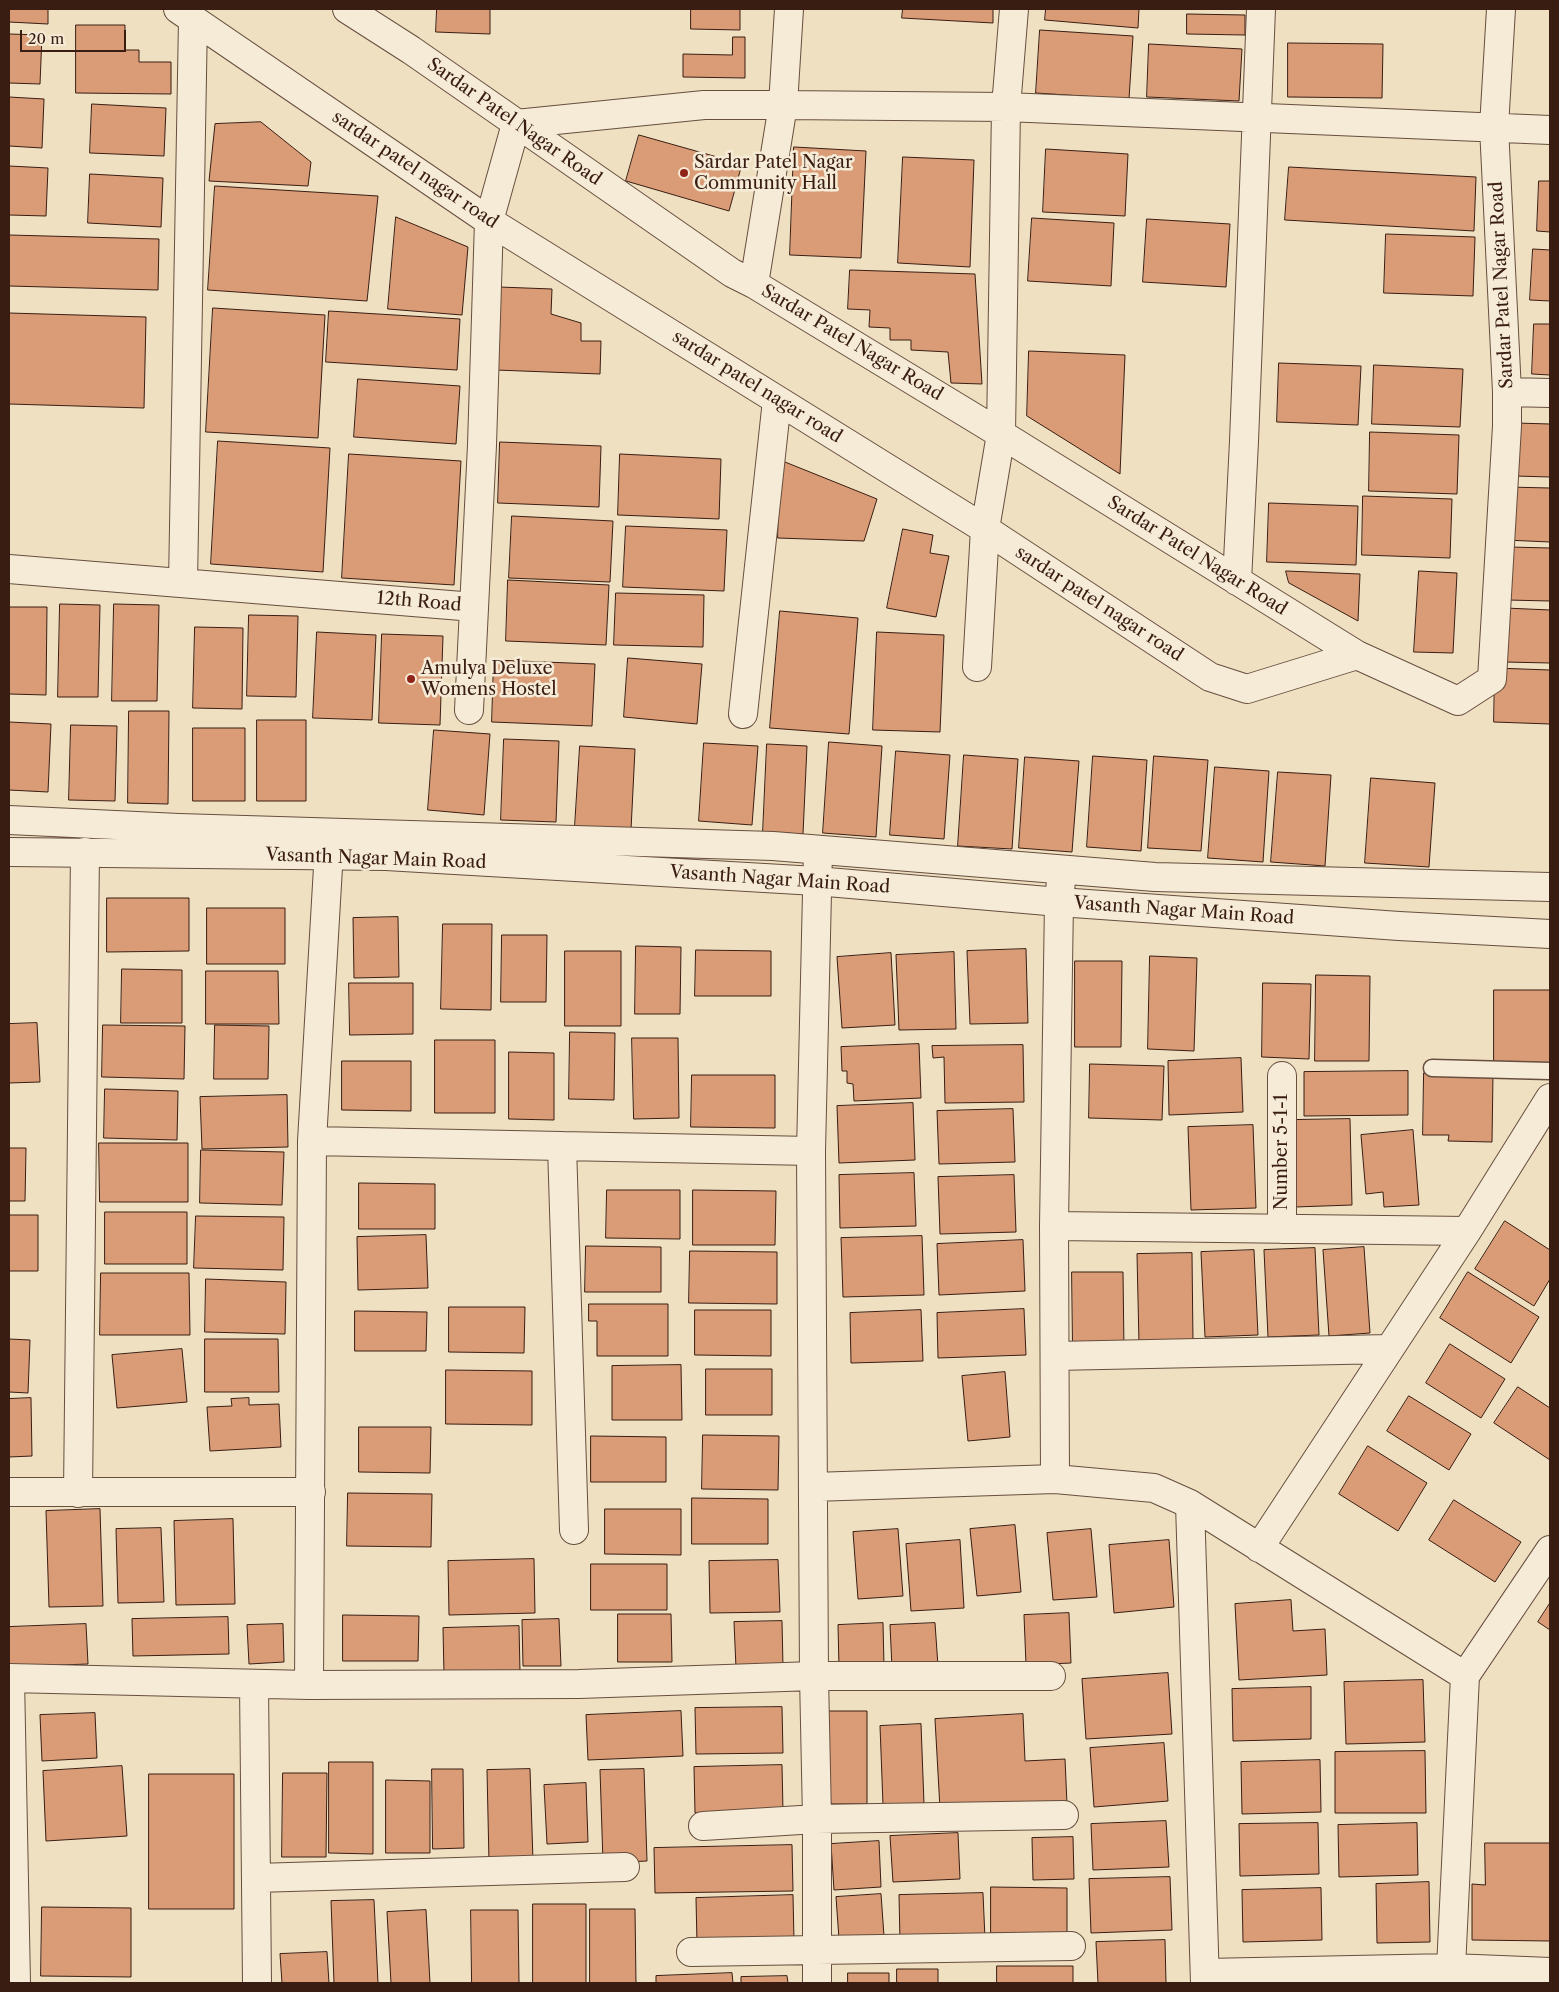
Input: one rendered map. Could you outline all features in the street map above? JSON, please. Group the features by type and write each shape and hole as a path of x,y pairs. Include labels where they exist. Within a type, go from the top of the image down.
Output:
{"street":[{"name":"Sardar Patel Nagar Road","path":"347,9 412,50 732,273 754,284 1001,434 1357,655 1458,701 1492,679 1507,426 1494,127 1500,9"},
{"path":"754,284 783,105 789,9"},
{"path":"977,667 985,529 1001,434 1006,107 1014,9"},
{"path":"1237,581 1260,9"},
{"path":"183,583 185,14"},
{"name":"sardar patel nagar road","path":"185,14 489,221 985,529 1210,676 1247,688 1357,655"},
{"path":"516,124 704,105 783,105 1006,107 1550,130"},
{"name":"12th Road","path":"9,569 474,607 482,445 489,221 516,124"},
{"path":"1507,392 1550,393"},
{"path":"744,714 777,400"},
{"path":"469,710 474,607"},
{"name":"Vasanth Nagar Main Road","path":"9,820 179,828 329,844 386,856 816,881 1058,902 1400,926 1550,934"},
{"path":"309,1684 312,1141 329,844"},
{"name":"Vasanth Nagar Main Road","path":"9,852 85,852 329,844 764,846 1154,877 1550,886"},
{"path":"817,1983 812,1151 818,850"},
{"path":"78,1492 85,852"},
{"path":"1055,1479 1054,1226 1058,902 1062,870"},
{"name":"Number 5-1-1","path":"1282,1076 1282,1228"},
{"path":"1259,1548 1467,1230 1550,1098"},
{"path":"312,1141 812,1151"},
{"path":"562,1146 574,1530"},
{"path":"1054,1226 1467,1230"},
{"path":"1055,1356 1389,1349"},
{"path":"813,1487 1055,1479 1154,1488 1190,1504 1465,1676"},
{"path":"9,1492 310,1492"},
{"path":"1190,1504 1205,1978 1451,1968 1550,1972"},
{"path":"1451,1968 1465,1676 1550,1550"},
{"path":"16,1983 9,1678 254,1684 579,1684 814,1676 1051,1676"},
{"path":"254,1684 256,1983"},
{"path":"703,1826 817,1819 1064,1815"},
{"path":"256,1878 625,1867"},
{"path":"691,1952 1071,1946"}],"lane":[{"path":"1432,1068 1550,1071"}],"building":[{"path":"9,9 48,9 48,24 9,22"},
{"path":"437,9 490,9 490,34 436,32"},
{"path":"691,9 740,9 740,30 691,29"},
{"path":"903,9 993,9 993,23 902,18"},
{"path":"1046,9 1139,9 1138,28 1045,20"},
{"path":"1187,14 1245,15 1245,35 1187,34"},
{"path":"76,25 125,25 125,50 139,50 139,62 171,62 171,94 76,93"},
{"path":"1040,30 1133,36 1129,99 1036,93"},
{"path":"9,34 42,35 40,84 9,83"},
{"path":"733,37 745,37 745,78 683,77 683,54 732,55"},
{"path":"1288,43 1383,44 1382,98 1288,97"},
{"path":"1149,44 1242,49 1239,101 1147,97"},
{"path":"9,97 44,99 42,148 9,146"},
{"path":"92,104 166,108 164,156 90,153"},
{"path":"261,122 311,162 308,186 209,181 215,124"},
{"name":"Sardar Patel Nagar Community Hall","path":"639,135 742,164 729,211 626,181"},
{"path":"794,147 866,151 861,258 790,255"},
{"path":"1046,149 1128,154 1125,216 1043,212"},
{"path":"903,157 974,160 970,267 898,263"},
{"path":"9,166 48,168 46,216 9,215"},
{"path":"1289,167 1476,177 1474,231 1285,220"},
{"path":"90,174 163,178 161,227 88,223"},
{"path":"1539,181 1550,181 1550,232 1537,231"},
{"path":"215,186 378,196 367,301 208,290"},
{"path":"396,217 468,247 462,315 388,309"},
{"path":"1032,218 1114,223 1111,286 1028,281"},
{"path":"1147,219 1230,224 1226,287 1143,282"},
{"path":"1386,234 1475,237 1473,296 1384,293"},
{"path":"9,235 159,239 158,290 9,286"},
{"path":"1533,249 1550,250 1550,301 1530,300"},
{"path":"850,270 975,274 982,384 951,383 948,352 911,350 911,340 890,340 890,328 869,327 870,310 848,309"},
{"path":"499,287 552,289 551,314 581,323 581,341 601,341 600,374 496,370"},
{"path":"213,308 325,315 318,438 206,432"},
{"path":"329,311 460,319 457,370 326,362"},
{"path":"9,313 146,317 144,408 9,404"},
{"path":"1534,324 1550,324 1550,375 1532,374"},
{"path":"1029,351 1125,355 1120,474 1027,416"},
{"path":"1279,363 1361,366 1358,425 1277,422"},
{"path":"1374,365 1463,369 1460,427 1372,424"},
{"path":"358,379 460,386 456,444 354,437"},
{"path":"1516,423 1550,424 1550,477 1515,476"},
{"path":"1370,432 1459,435 1457,494 1369,491"},
{"path":"218,441 330,448 323,572 211,564"},
{"path":"500,442 601,446 599,507 498,503"},
{"path":"349,454 461,461 454,585 342,578"},
{"path":"620,454 721,459 719,519 618,515"},
{"path":"780,460 877,499 864,541 778,538"},
{"path":"1507,487 1550,488 1550,542 1505,540"},
{"path":"1363,496 1452,499 1450,558 1362,555"},
{"path":"1269,503 1358,506 1356,565 1267,562"},
{"path":"512,516 613,521 610,582 509,578"},
{"path":"626,526 727,530 724,591 623,587"},
{"path":"903,529 933,535 930,553 949,556 936,617 887,608"},
{"path":"1509,547 1550,548 1550,601 1507,600"},
{"path":"1286,571 1360,574 1358,621 1289,583"},
{"path":"1419,571 1457,573 1453,653 1414,652"},
{"path":"508,580 609,585 606,645 506,641"},
{"path":"616,593 704,595 703,647 614,645"},
{"path":"60,604 100,605 98,697 58,697"},
{"path":"114,604 159,605 157,701 112,701"},
{"path":"9,607 47,607 46,695 9,694"},
{"path":"1505,608 1550,610 1550,663 1504,662"},
{"path":"780,611 858,618 849,734 770,728"},
{"path":"249,615 298,616 296,697 247,696"},
{"path":"195,627 243,628 242,709 193,708"},
{"path":"317,632 376,635 372,720 313,718"},
{"path":"877,632 944,635 940,732 873,730"},
{"name":"Amulya Deluxe Womens Hostel","path":"382,634 443,636 440,725 379,723"},
{"path":"628,658 702,664 697,724 624,717"},
{"path":"494,660 595,664 592,726 492,722"},
{"path":"1495,668 1550,670 1550,724 1494,722"},
{"path":"129,711 169,711 168,804 128,803"},
{"path":"257,720 306,720 306,801 257,801"},
{"path":"9,722 51,724 48,792 9,790"},
{"path":"71,725 117,726 115,801 69,800"},
{"path":"193,728 245,728 245,801 193,801"},
{"path":"434,730 490,734 484,815 428,810"},
{"path":"504,739 559,741 556,822 501,820"},
{"path":"829,742 882,746 876,837 823,833"},
{"path":"704,743 758,746 752,825 699,821"},
{"path":"767,744 807,746 803,834 763,832"},
{"path":"580,746 635,749 631,830 575,826"},
{"path":"896,751 950,755 944,839 890,835"},
{"path":"964,755 1018,759 1012,849 958,846"},
{"path":"1093,756 1147,760 1141,851 1087,847"},
{"path":"1154,756 1208,760 1201,851 1148,848"},
{"path":"1025,757 1079,761 1072,852 1019,848"},
{"path":"1215,767 1269,771 1263,862 1208,858"},
{"path":"1278,772 1331,775 1325,866 1271,862"},
{"path":"1371,778 1435,783 1429,867 1365,863"},
{"path":"107,898 189,898 189,951 107,952"},
{"path":"207,908 285,908 285,964 207,964"},
{"path":"398,917 399,977 354,978 353,918"},
{"path":"443,924 492,924 491,1010 441,1009"},
{"path":"502,935 547,935 546,1002 501,1002"},
{"path":"636,946 681,947 680,1014 635,1014"},
{"path":"1026,949 1028,1023 970,1024 967,951"},
{"path":"696,950 771,951 771,996 695,996"},
{"path":"565,951 621,951 621,1026 565,1026"},
{"path":"954,952 956,1029 899,1030 896,955"},
{"path":"891,953 895,1025 842,1028 837,957"},
{"path":"1150,956 1197,958 1194,1051 1148,1049"},
{"path":"1075,961 1122,961 1121,1047 1075,1047"},
{"path":"122,969 182,970 182,1023 121,1023"},
{"path":"206,971 278,971 279,1024 206,1024"},
{"path":"1316,975 1370,976 1369,1061 1315,1061"},
{"path":"349,983 413,983 413,1034 350,1035"},
{"path":"1263,983 1311,984 1309,1059 1262,1057"},
{"path":"1494,990 1550,990 1550,1067 1494,1067"},
{"path":"37,1023 40,1082 9,1083 9,1024"},
{"path":"103,1025 185,1026 184,1079 102,1077"},
{"path":"215,1025 269,1026 268,1079 214,1079"},
{"path":"570,1032 615,1033 614,1100 569,1099"},
{"path":"632,1038 678,1038 679,1118 634,1119"},
{"path":"435,1040 495,1040 495,1113 435,1113"},
{"path":"919,1044 921,1098 854,1101 853,1084 847,1083 847,1071 842,1071 841,1047"},
{"path":"1023,1045 1024,1102 945,1103 944,1057 933,1058 932,1046"},
{"path":"509,1052 554,1053 554,1120 509,1119"},
{"path":"1241,1058 1243,1112 1169,1115 1168,1061"},
{"path":"342,1061 411,1061 411,1111 342,1110"},
{"path":"1090,1064 1164,1066 1162,1120 1089,1118"},
{"path":"1408,1071 1408,1115 1304,1116 1304,1072"},
{"path":"1424,1073 1493,1074 1492,1142 1448,1141 1449,1135 1423,1135"},
{"path":"692,1075 775,1075 775,1128 691,1127"},
{"path":"105,1089 178,1091 177,1140 104,1138"},
{"path":"287,1095 288,1147 202,1149 200,1097"},
{"path":"913,1103 915,1160 839,1163 837,1106"},
{"path":"1013,1109 1015,1162 939,1164 937,1111"},
{"path":"1350,1119 1352,1205 1295,1207 1293,1120"},
{"path":"1253,1125 1256,1208 1191,1210 1188,1127"},
{"path":"1413,1130 1419,1205 1384,1207 1383,1192 1366,1194 1361,1135"},
{"path":"99,1143 188,1143 188,1202 100,1202"},
{"path":"9,1148 26,1148 25,1201 9,1201"},
{"path":"201,1150 284,1152 282,1205 200,1203"},
{"path":"914,1173 916,1226 840,1228 839,1175"},
{"path":"1014,1175 1016,1232 940,1234 938,1177"},
{"path":"359,1183 435,1184 435,1229 359,1229"},
{"path":"607,1190 680,1190 680,1239 606,1238"},
{"path":"693,1190 776,1191 775,1245 693,1245"},
{"path":"105,1212 187,1212 187,1264 105,1264"},
{"path":"9,1215 38,1215 38,1271 9,1271"},
{"path":"196,1216 284,1217 283,1270 194,1268"},
{"path":"1505,1221 1550,1250 1550,1279 1534,1306 1475,1269"},
{"path":"426,1235 428,1288 358,1290 357,1237"},
{"path":"922,1236 924,1295 843,1297 841,1238"},
{"path":"1023,1240 1025,1291 939,1295 937,1244"},
{"path":"586,1246 661,1247 661,1292 585,1292"},
{"path":"1364,1247 1370,1333 1329,1336 1323,1250"},
{"path":"1315,1248 1319,1335 1268,1337 1264,1250"},
{"path":"1254,1250 1258,1335 1205,1337 1201,1252"},
{"path":"690,1251 777,1252 777,1304 689,1303"},
{"path":"1192,1253 1193,1343 1139,1344 1137,1254"},
{"path":"1072,1272 1123,1272 1124,1351 1073,1352"},
{"path":"1468,1272 1539,1317 1511,1363 1440,1318"},
{"path":"101,1273 189,1273 190,1335 100,1335"},
{"path":"206,1279 286,1282 285,1334 205,1332"},
{"path":"589,1304 668,1304 668,1356 597,1356 597,1321 589,1321"},
{"path":"449,1307 525,1307 524,1353 449,1352"},
{"path":"1024,1309 1026,1355 938,1358 937,1313"},
{"path":"695,1310 771,1310 771,1356 695,1355"},
{"path":"921,1310 923,1361 851,1363 850,1313"},
{"path":"355,1311 427,1312 426,1351 355,1351"},
{"path":"9,1339 30,1340 28,1393 9,1392"},
{"path":"205,1339 278,1339 279,1392 205,1392"},
{"path":"1450,1344 1505,1379 1481,1418 1426,1383"},
{"path":"182,1349 187,1402 117,1408 112,1355"},
{"path":"681,1365 682,1420 612,1420 612,1366"},
{"path":"706,1369 772,1369 772,1415 706,1415"},
{"path":"446,1370 532,1371 532,1425 446,1424"},
{"path":"1005,1372 1010,1437 968,1441 962,1376"},
{"path":"1518,1387 1550,1408 1550,1460 1494,1423"},
{"path":"1409,1396 1471,1434 1449,1470 1387,1431"},
{"path":"31,1398 32,1456 9,1457 9,1399"},
{"path":"249,1398 249,1405 279,1404 281,1447 210,1451 207,1407 232,1406 231,1399"},
{"path":"359,1427 431,1427 430,1473 359,1472"},
{"path":"703,1435 779,1436 778,1490 702,1489"},
{"path":"591,1436 666,1437 666,1482 591,1482"},
{"path":"1368,1446 1427,1483 1398,1531 1339,1494"},
{"path":"348,1493 432,1494 431,1547 347,1546"},
{"path":"692,1498 768,1499 768,1544 692,1544"},
{"path":"1454,1500 1521,1542 1495,1582 1429,1540"},
{"path":"100,1509 103,1606 49,1607 46,1511"},
{"path":"605,1509 681,1509 681,1555 605,1554"},
{"path":"233,1519 235,1604 176,1605 174,1521"},
{"path":"1015,1525 1021,1592 977,1596 970,1529"},
{"path":"161,1528 164,1602 118,1603 116,1529"},
{"path":"898,1529 903,1596 858,1599 853,1532"},
{"path":"1091,1529 1097,1597 1053,1600 1047,1533"},
{"path":"960,1540 964,1608 911,1611 906,1544"},
{"path":"1169,1540 1174,1607 1114,1613 1109,1545"},
{"path":"534,1559 535,1613 449,1615 448,1561"},
{"path":"778,1560 780,1612 710,1613 709,1561"},
{"path":"591,1564 667,1564 667,1610 591,1610"},
{"path":"1291,1600 1293,1631 1325,1629 1327,1675 1239,1680 1235,1604"},
{"path":"1550,1603 1550,1630 1538,1622"},
{"path":"1069,1613 1071,1663 1026,1665 1024,1615"},
{"path":"618,1614 671,1614 672,1662 618,1662"},
{"path":"343,1615 419,1616 418,1661 343,1661"},
{"path":"228,1617 229,1654 133,1656 132,1619"},
{"path":"559,1619 561,1666 523,1666 522,1620"},
{"path":"782,1621 783,1667 736,1668 734,1622"},
{"path":"883,1623 884,1666 839,1668 838,1625"},
{"path":"935,1623 938,1666 892,1668 890,1625"},
{"path":"86,1624 88,1664 9,1667 9,1627"},
{"path":"283,1624 284,1662 249,1664 247,1625"},
{"path":"519,1626 520,1672 444,1674 443,1628"},
{"path":"1168,1673 1172,1734 1086,1739 1082,1679"},
{"path":"1423,1680 1425,1742 1346,1744 1344,1682"},
{"path":"1311,1687 1311,1739 1233,1741 1232,1689"},
{"path":"782,1707 783,1753 696,1754 695,1708"},
{"path":"681,1711 683,1756 588,1760 586,1715"},
{"path":"826,1711 867,1711 867,1804 826,1804"},
{"path":"95,1713 97,1758 42,1761 40,1715"},
{"path":"1023,1714 1025,1761 1065,1759 1067,1804 940,1809 935,1719"},
{"path":"921,1724 924,1804 883,1805 880,1726"},
{"path":"1164,1743 1168,1801 1094,1807 1090,1748"},
{"path":"1425,1751 1426,1813 1335,1813 1335,1752"},
{"path":"1320,1760 1321,1812 1242,1814 1241,1762"},
{"path":"329,1762 373,1762 373,1854 329,1853"},
{"path":"782,1765 783,1811 695,1813 694,1767"},
{"path":"122,1766 127,1836 46,1841 43,1771"},
{"path":"432,1769 463,1769 464,1848 433,1849"},
{"path":"530,1769 533,1861 489,1862 487,1770"},
{"path":"644,1769 647,1861 603,1863 600,1770"},
{"path":"283,1773 327,1773 326,1857 282,1857"},
{"path":"149,1774 234,1774 234,1909 149,1909"},
{"path":"386,1780 430,1781 430,1853 386,1853"},
{"path":"586,1783 588,1842 547,1844 544,1785"},
{"path":"1166,1821 1169,1867 1093,1870 1091,1824"},
{"path":"1318,1823 1319,1874 1240,1876 1239,1824"},
{"path":"1417,1823 1418,1875 1339,1877 1338,1825"},
{"path":"958,1833 960,1879 893,1882 890,1836"},
{"path":"1073,1837 1074,1879 1033,1880 1032,1838"},
{"path":"879,1841 881,1887 834,1890 831,1844"},
{"path":"1485,1843 1550,1843 1550,1941 1472,1940 1472,1884 1485,1885"},
{"path":"792,1845 793,1891 655,1893 654,1848"},
{"path":"1170,1877 1172,1930 1091,1933 1089,1879"},
{"path":"1429,1882 1430,1942 1377,1943 1376,1884"},
{"path":"991,1887 1067,1888 1067,1934 991,1933"},
{"path":"1321,1888 1322,1940 1243,1942 1242,1890"},
{"path":"983,1893 985,1939 900,1941 899,1895"},
{"path":"881,1894 884,1936 839,1939 836,1897"},
{"path":"793,1895 794,1941 697,1944 696,1898"},
{"path":"374,1900 378,1983 334,1983 331,1901"},
{"path":"533,1904 586,1904 586,1983 533,1983"},
{"path":"42,1907 131,1908 131,1977 41,1976"},
{"path":"590,1909 635,1909 636,1983 590,1983"},
{"path":"426,1910 430,1983 391,1983 387,1912"},
{"path":"471,1910 518,1910 519,1983 472,1983"},
{"path":"1165,1940 1166,1983 1098,1983 1096,1942"},
{"path":"327,1952 329,1983 282,1983 280,1954"},
{"path":"997,1966 1073,1966 1073,1983 997,1983"},
{"path":"897,1969 938,1969 938,1983 897,1983"},
{"path":"732,1973 733,1983 656,1983 656,1976"},
{"path":"848,1973 889,1973 889,1983 848,1983"},
{"path":"787,1976 788,1983 741,1983 741,1977"}],"place":[{"name":"Sardar Patel Nagar Community Hall","path":"684,173"},
{"name":"Amulya Deluxe Womens Hostel","path":"411,679"}]}
